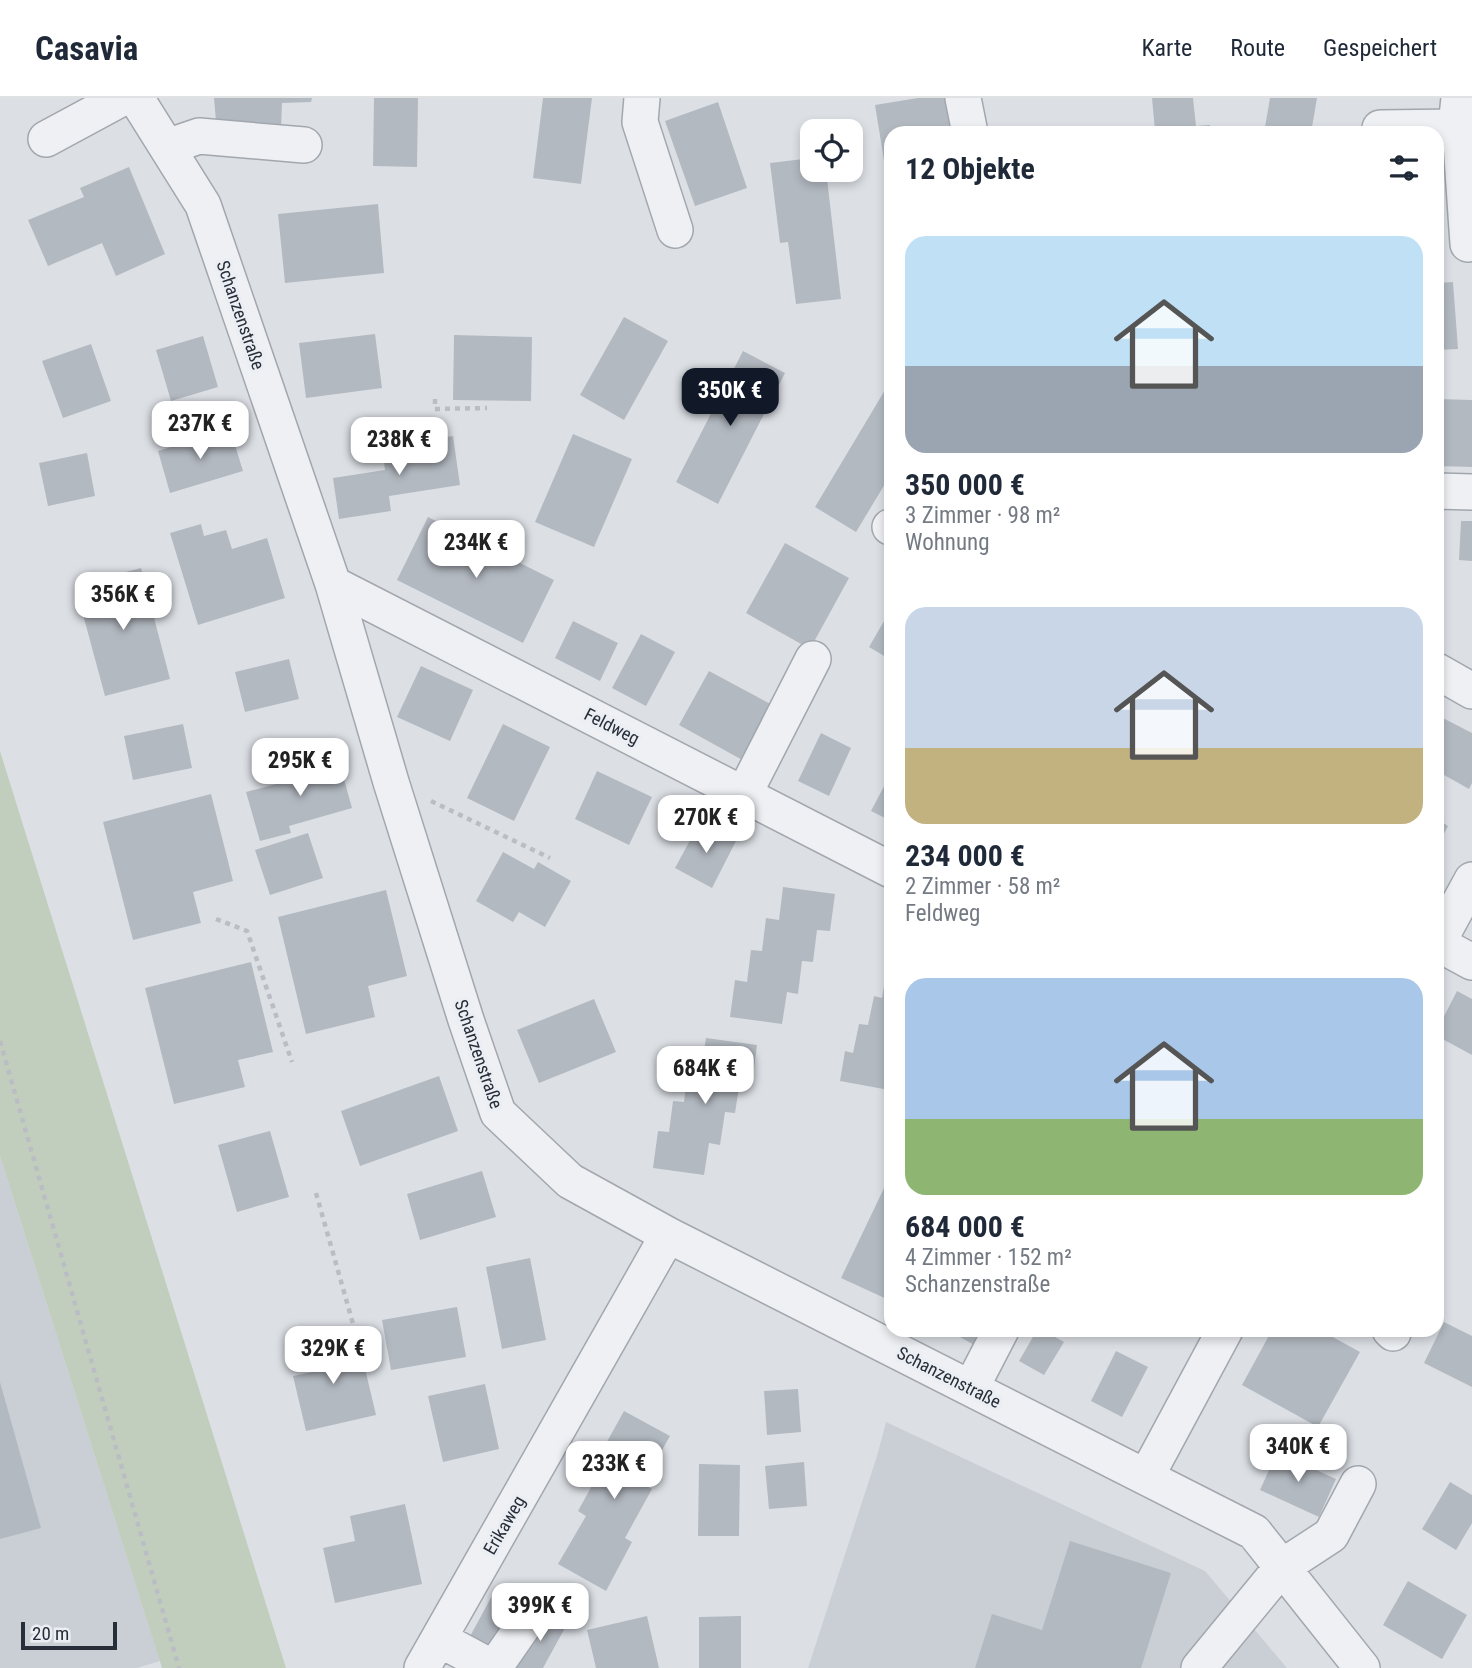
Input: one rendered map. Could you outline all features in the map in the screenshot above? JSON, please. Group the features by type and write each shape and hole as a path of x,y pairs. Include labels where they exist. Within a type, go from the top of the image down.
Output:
{"street":[{"path":"46,139 122,98"},
{"name":"Schanzenstraße","path":"136,98 203,205 333,584 391,782 498,1113 570,1181 668,1235 1254,1532 1362,1668"},
{"path":"642,98 640,122 675,230"},
{"path":"963,98 969,126"},
{"path":"1390,126 1457,112 1468,244"},
{"path":"167,147 200,136 304,145"},
{"path":"1444,491 1472,492"},
{"name":"Feldweg","path":"333,584 884,866"},
{"path":"744,794 813,659"},
{"path":"1444,675 1472,691"},
{"path":"1444,925 1472,880"},
{"path":"1444,935 1472,962"},
{"name":"Erikaweg","path":"430,1654 668,1235"},
{"path":"971,1388 997,1337"},
{"path":"1146,1477 1221,1337"},
{"path":"1211,1663 1282,1567 1331,1535 1358,1484"},
{"path":"430,1654 494,1668 530,1616"}],"path":[{"path":"435,399 435,409 487,408"},
{"path":"391,782 550,858"},
{"path":"216,919 247,931 292,1062"},
{"path":"0,1041 178,1668"},
{"path":"316,1193 359,1345"}],"shaded area":[{"path":"0,1156 160,1661 137,1668 0,1668"},
{"path":"886,1422 1205,1571 1287,1668 808,1668"}],"green space":[{"path":"0,751 286,1668 162,1668 0,1156"}],"building":[{"path":"214,98 312,98 311,102 282,103 281,130 217,133"},
{"path":"374,98 418,98 417,167 373,166"},
{"path":"543,98 592,98 581,184 533,178"},
{"path":"918,98 946,98 951,126 884,126 884,160 875,105"},
{"path":"1152,98 1193,98 1196,126 1155,126"},
{"path":"1270,98 1317,98 1312,126 1265,126"},
{"path":"718,102 747,188 695,206 665,121"},
{"path":"800,159 800,182 827,182 841,299 796,304 788,242 780,243 770,163"},
{"path":"129,167 165,254 116,276 102,243 48,266 28,220 84,197 80,188"},
{"path":"378,204 384,273 285,283 278,214"},
{"path":"1453,282 1458,349 1444,350 1444,283"},
{"path":"624,317 668,341 624,420 580,395"},
{"path":"375,334 382,388 306,398 299,343"},
{"path":"454,335 532,337 531,401 453,400"},
{"path":"203,336 218,387 171,401 156,350"},
{"path":"91,344 111,401 63,418 42,361"},
{"path":"743,351 785,373 718,504 676,482"},
{"path":"884,392 884,486 856,532 815,507"},
{"path":"1444,399 1472,400 1472,467 1444,466"},
{"path":"230,429 243,471 170,493 158,451"},
{"path":"573,434 632,459 594,547 535,522"},
{"path":"453,436 460,485 389,496 391,511 339,519 333,478 385,470 382,447"},
{"path":"87,453 95,496 48,506 39,463"},
{"path":"428,517 554,580 523,643 397,580"},
{"path":"1461,521 1472,521 1472,561 1459,560"},
{"path":"201,524 204,536 226,530 232,549 267,538 285,598 198,625 170,533"},
{"path":"785,543 849,578 810,649 746,613"},
{"path":"141,568 170,679 105,696 75,585"},
{"path":"573,621 618,643 600,681 555,658"},
{"path":"884,621 884,656 869,647"},
{"path":"641,634 675,652 646,706 612,688"},
{"path":"289,659 299,699 245,712 235,672"},
{"path":"421,666 473,690 450,741 397,717"},
{"path":"709,671 776,707 746,762 679,725"},
{"path":"1444,719 1472,733 1472,783 1469,789 1444,775"},
{"path":"183,724 192,768 133,780 124,736"},
{"path":"503,724 550,747 514,821 467,798"},
{"path":"821,733 851,748 829,796 798,781"},
{"path":"337,754 352,808 289,826 291,833 260,841 246,792 295,779 297,765"},
{"path":"597,771 652,797 629,845 575,819"},
{"path":"884,786 884,818 871,811"},
{"path":"211,794 233,881 193,892 201,923 133,940 103,822"},
{"path":"700,822 736,841 712,888 675,868"},
{"path":"308,833 323,878 270,895 255,850"},
{"path":"503,852 534,869 538,862 571,881 545,927 519,912 513,922 476,901"},
{"path":"783,887 835,894 830,931 817,930 813,962 802,961 798,994 787,992 782,1024 730,1017 735,980 747,982 751,950 762,951 766,918 779,920"},
{"path":"386,890 407,976 368,986 375,1017 306,1034 278,917"},
{"path":"251,962 273,1052 238,1060 245,1087 174,1104 145,988"},
{"path":"884,986 884,1089 840,1081 845,1051 853,1053 859,1024 868,1025 874,996 882,998"},
{"path":"1457,991 1472,999 1472,1055 1444,1040 1444,1016"},
{"path":"594,999 616,1052 539,1083 517,1030"},
{"path":"706,1038 757,1045 752,1083 740,1081 735,1113 725,1112 720,1145 709,1143 704,1175 653,1168 658,1131 669,1132 673,1101 684,1102 688,1069 701,1071"},
{"path":"439,1076 458,1131 360,1166 341,1111"},
{"path":"270,1131 289,1197 237,1212 218,1145"},
{"path":"482,1171 496,1217 420,1240 407,1194"},
{"path":"884,1188 884,1298 841,1278"},
{"path":"530,1258 546,1340 502,1349 486,1267"},
{"path":"457,1307 466,1357 391,1370 382,1320"},
{"path":"1444,1322 1472,1336 1472,1387 1424,1363 1437,1337 1444,1337"},
{"path":"344,1335 351,1363 363,1360 376,1415 306,1431 293,1376 312,1372 305,1344"},
{"path":"960,1337 981,1337 976,1346"},
{"path":"1033,1337 1055,1337 1064,1342 1044,1375 1019,1361"},
{"path":"1268,1337 1333,1337 1360,1352 1318,1427 1242,1385"},
{"path":"1116,1351 1148,1367 1122,1417 1091,1401"},
{"path":"0,1382 41,1528 0,1539"},
{"path":"485,1384 499,1449 443,1462 428,1396"},
{"path":"798,1389 801,1432 767,1435 764,1391"},
{"path":"624,1411 670,1436 643,1484 652,1489 625,1538 632,1542 606,1591 558,1564 586,1516 578,1511 605,1462 598,1458"},
{"path":"1277,1452 1336,1479 1319,1517 1260,1490"},
{"path":"804,1462 807,1506 769,1509 765,1466"},
{"path":"699,1464 740,1465 739,1536 698,1536"},
{"path":"1450,1482 1472,1495 1472,1523 1456,1550 1422,1529"},
{"path":"405,1504 422,1584 335,1603 323,1548 355,1541 350,1516"},
{"path":"1070,1541 1171,1573 1141,1668 975,1668 992,1614 1042,1630"},
{"path":"1408,1581 1467,1615 1442,1659 1383,1625"},
{"path":"493,1594 515,1605 489,1652 468,1640"},
{"path":"543,1612 566,1626 543,1668 512,1668"},
{"path":"647,1616 659,1668 596,1668 587,1630"},
{"path":"741,1616 741,1668 699,1668 699,1617"}]}
